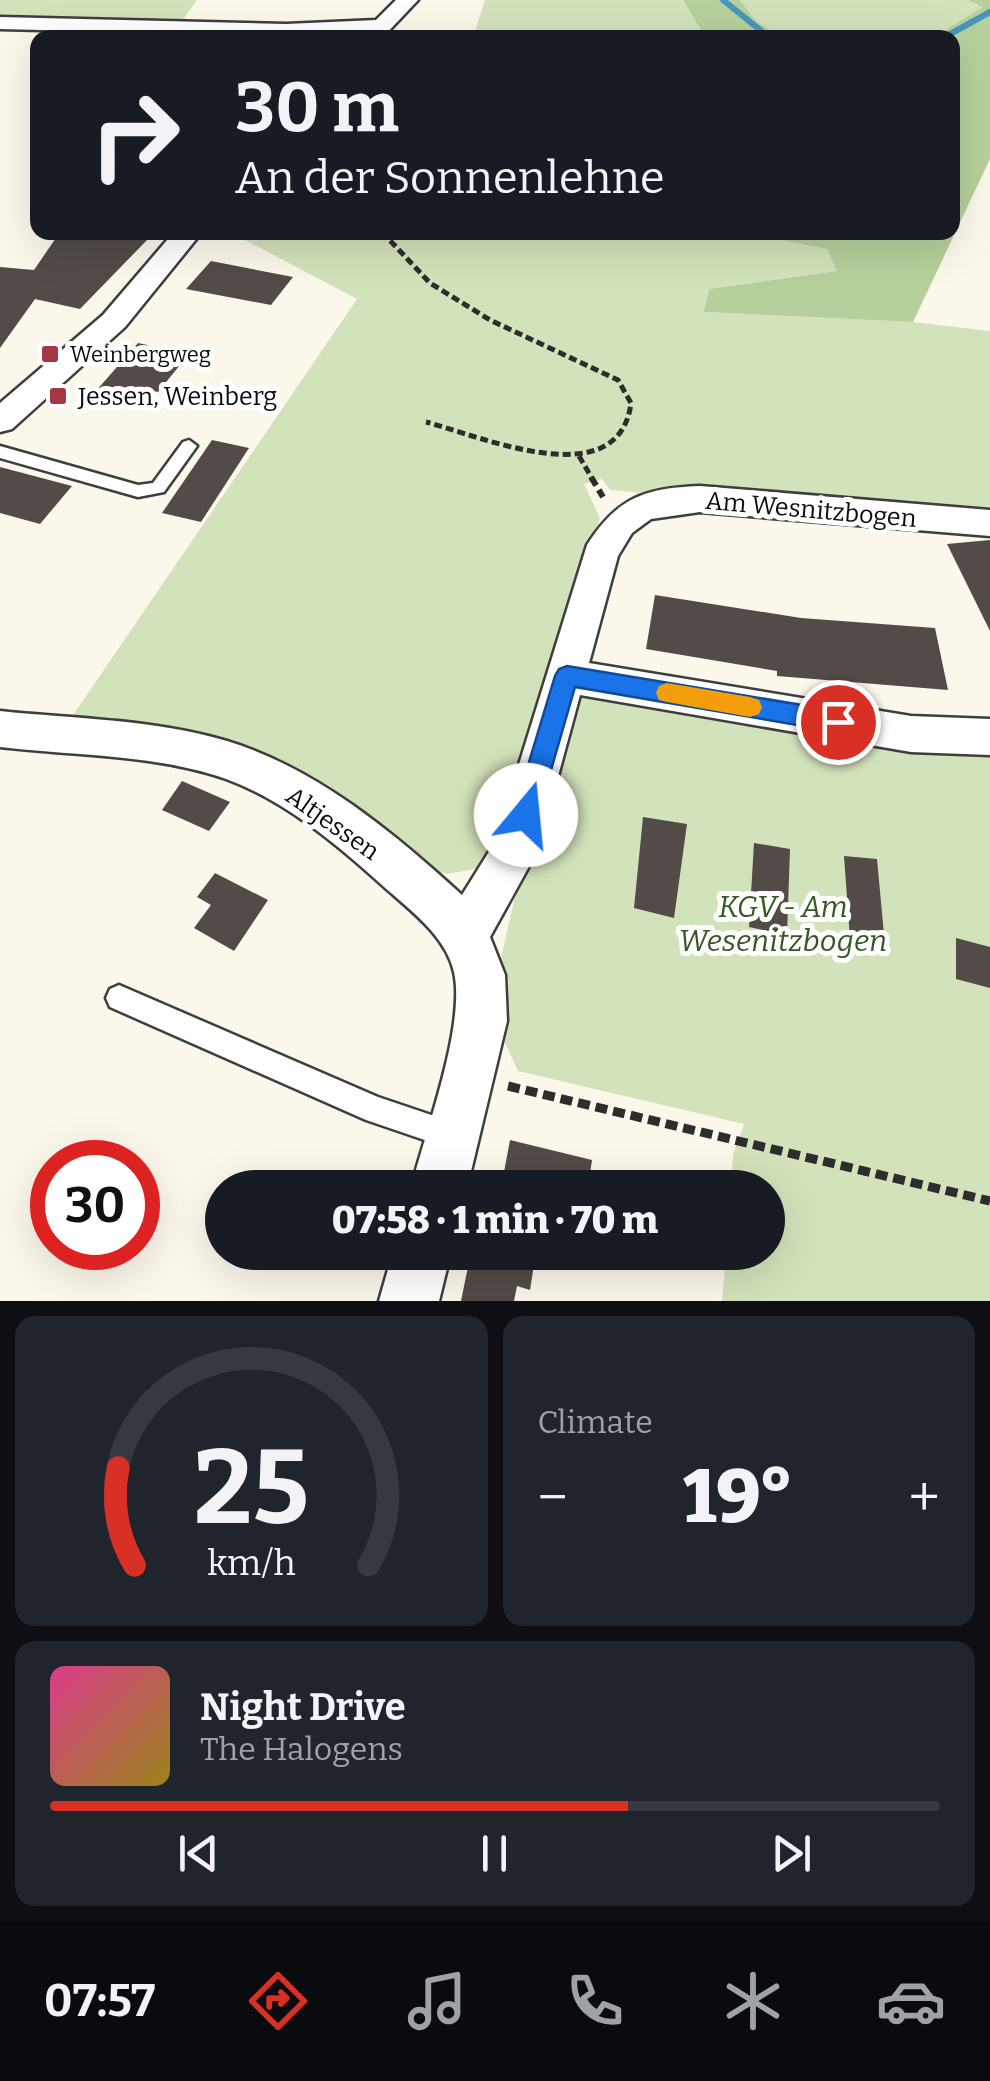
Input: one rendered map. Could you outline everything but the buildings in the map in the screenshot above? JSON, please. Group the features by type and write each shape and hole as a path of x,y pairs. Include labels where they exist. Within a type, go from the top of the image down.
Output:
{"street":[{"path":"376,30 408,0"},
{"path":"0,24 286,30"},
{"path":"0,421 114,321 183,240"},
{"name":"Am Wesnitzbogen","path":"619,524 639,509 700,499 990,523"},
{"path":"444,1170 480,1021 480,975 465,934 515,850 600,555 619,524"},
{"path":"567,676 911,734 990,737"},
{"name":"Altjessen","path":"0,729 169,748 230,761 316,808 439,902 465,934"},
{"path":"409,1301 417,1270"}],"lane":[{"path":"0,452 138,491 158,488 189,446"},
{"path":"119,998 376,1110 452,1136"}],"path":[{"path":"389,240 420,277 450,298 597,369 630,391 632,407 624,430 604,446 579,456 426,422"},
{"path":"579,456 619,524"},
{"path":"468,1078 990,1201"}],"green space":[{"path":"0,0 197,0 179,25 0,21"},
{"path":"485,0 683,0 701,30 475,30"},
{"path":"683,0 740,0 755,20 770,30 701,30"},
{"path":"740,0 990,0 990,25 960,34 960,30 770,30 755,20"},
{"path":"968,0 990,0 990,159 960,223 960,30 945,30 983,7"},
{"path":"245,240 780,240 827,249 837,271 709,289 705,312 913,322 990,331 990,515 610,490 602,479 584,484 600,518 498,846 475,869 446,874 422,866 314,788 67,724 357,299"},
{"path":"780,240 952,240 913,322 704,312 709,289 837,271 827,249"},
{"name":"KGV - Am Wesenitzbogen","path":"578,691 990,746 990,1301 722,1301 725,1270 785,1270 785,1170 732,1170 744,1124 518,1071 501,1034 496,980 524,857"}],"waterway":[{"path":"723,0 760,30"},
{"path":"957,30 990,12"}],"slow traffic":[{"path":"667,693 750,707"}],"place":[{"name":"Weinbergweg","path":"50,354"},
{"name":"Jessen, Weinberg","path":"58,396"}],"route":[{"path":"526,815 567,676 838,722"}]}
